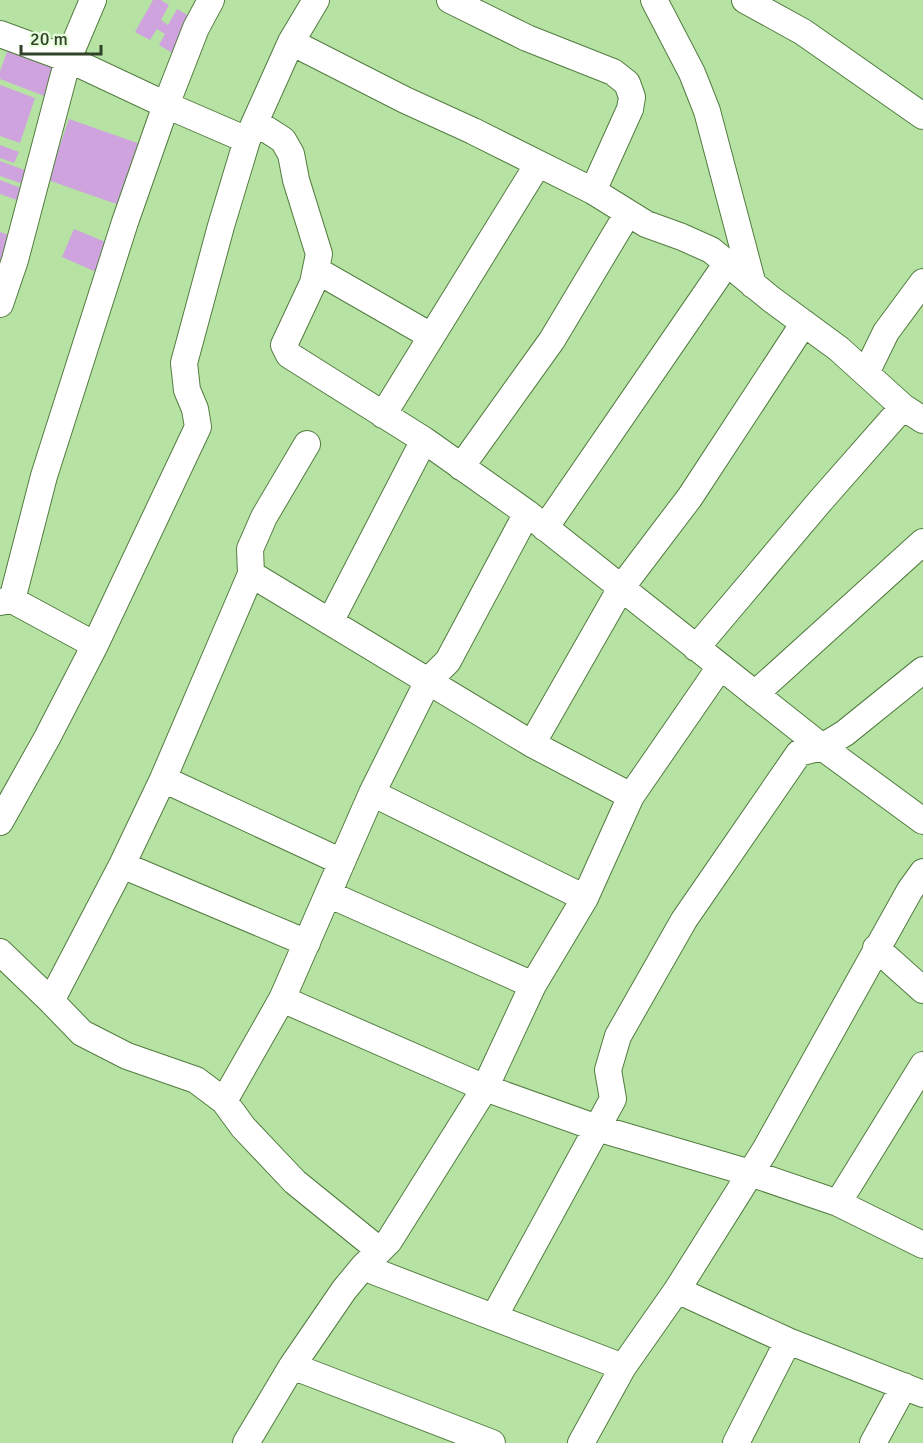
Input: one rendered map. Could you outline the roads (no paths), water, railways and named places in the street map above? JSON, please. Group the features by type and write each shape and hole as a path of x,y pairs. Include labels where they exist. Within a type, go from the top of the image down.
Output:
{"street":[{"path":"0,304 15,260 68,59 93,0"},
{"path":"95,645 6,601 125,222 166,105 196,28 211,0"},
{"path":"0,822 95,645 198,427 195,409 187,390 184,363 221,226 251,131 291,42 316,0"},
{"path":"450,0 527,38 613,72 627,83 632,97 630,109 593,191"},
{"path":"654,0 692,73 708,111 753,285"},
{"path":"745,0 803,32 923,116"},
{"path":"0,33 68,59 166,105 283,140 291,154 296,180 319,254 313,283 284,345 289,355 424,440 536,520 822,747 923,821"},
{"path":"291,42 593,191 646,224 711,250 753,285 839,349 913,413 822,499 696,648"},
{"path":"383,414 538,164"},
{"path":"461,467 552,340 628,213"},
{"path":"224,1101 282,999 372,793 428,681 448,661 536,520 728,263"},
{"path":"316,270 431,336"},
{"path":"866,373 885,332 923,282"},
{"path":"532,744 621,588 690,497 804,323"},
{"path":"330,622 424,440"},
{"path":"51,1001 122,865 163,779 251,574 250,549 264,517 307,444"},
{"path":"755,694 923,542"},
{"path":"251,574 532,744 631,796"},
{"path":"246,1443 292,1366 344,1290 389,1241 485,1088 533,985 585,898 631,796 720,667"},
{"path":"494,1317 613,1099 608,1070 618,1036 684,920 800,753 822,747 845,733 923,670"},
{"path":"163,779 342,862"},
{"path":"372,793 585,898"},
{"path":"122,865 307,943"},
{"path":"580,1443 623,1367 677,1290 770,1140 909,890 923,873"},
{"path":"328,894 533,985"},
{"path":"876,948 923,990"},
{"path":"0,952 82,1033 127,1056 196,1080 224,1101 243,1127 371,1258 494,1317 623,1367"},
{"path":"282,999 485,1088 597,1128 750,1173 838,1203 923,1245"},
{"path":"838,1203 923,1065"},
{"path":"677,1290 788,1341 914,1390 873,1443"},
{"path":"736,1443 788,1341"},
{"path":"292,1366 492,1443"}]}
